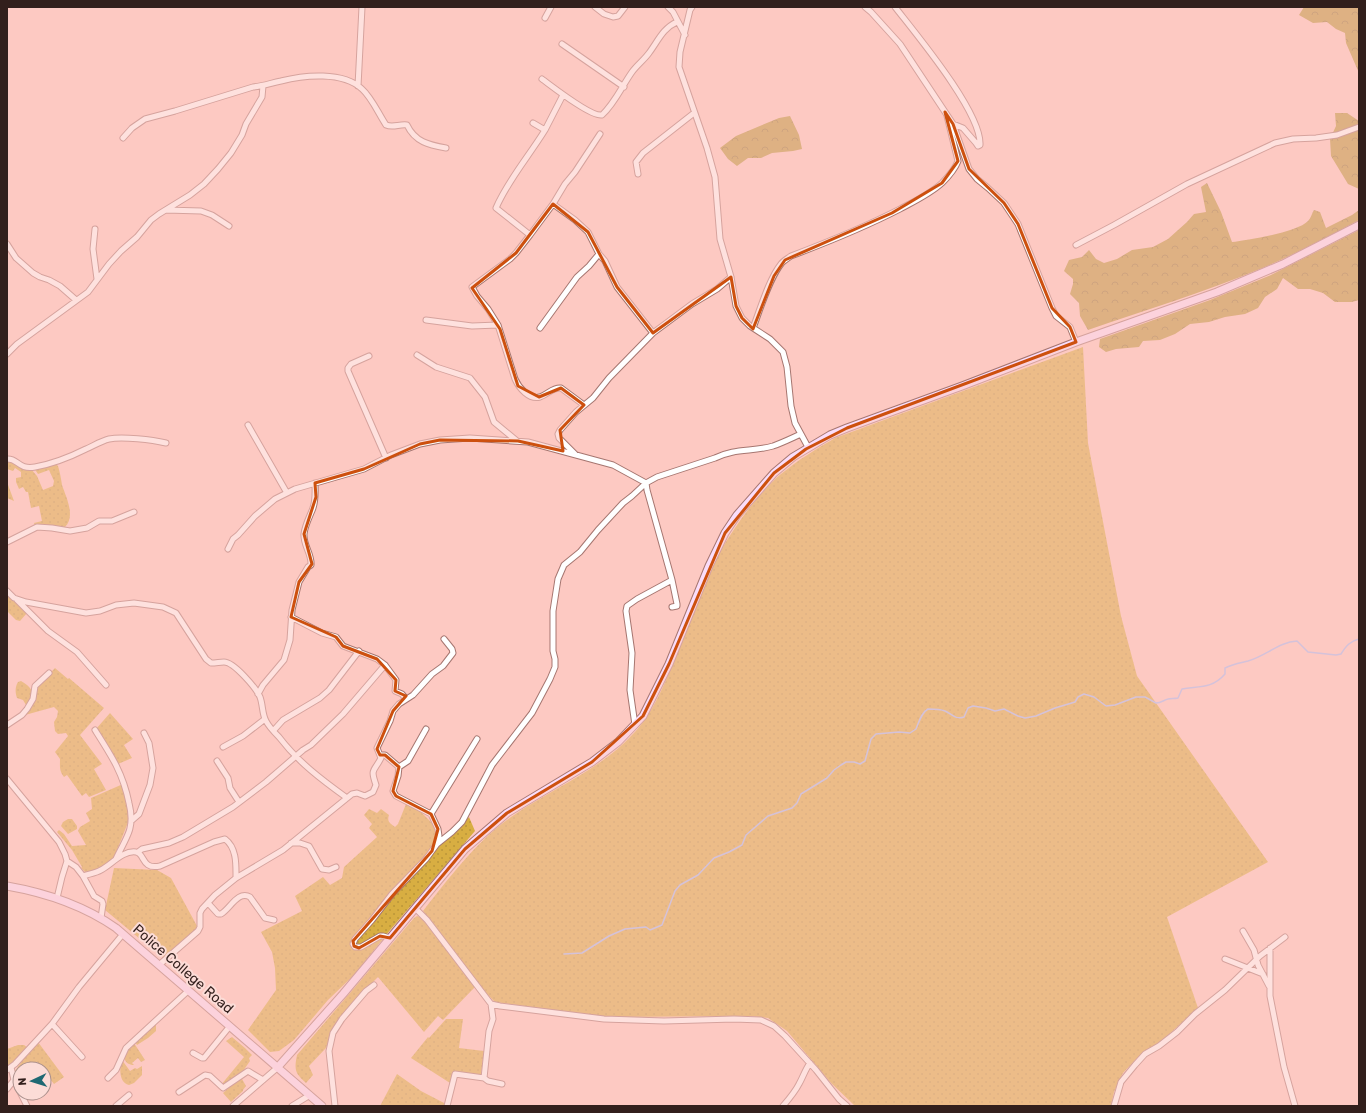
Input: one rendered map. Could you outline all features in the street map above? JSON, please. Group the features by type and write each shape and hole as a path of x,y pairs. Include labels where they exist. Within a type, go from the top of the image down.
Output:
{"street":[{"path":"358,86 362,7"},
{"path":"545,18 551,7"},
{"path":"595,7 604,14 613,17 618,16 625,7"},
{"path":"668,7 673,12 685,36"},
{"path":"865,7 900,44 946,112 953,124 969,169 977,179 1004,203 1018,224 1052,308 1056,316 1070,327 1076,342"},
{"path":"895,7 917,34 969,111 975,125 980,145 978,146 976,144 963,128 953,124"},
{"path":"690,8 685,36 680,52 679,67 707,148 715,177 720,239 731,277 736,306 742,318 753,328 770,339 783,352 788,367 791,406 795,423 808,447"},
{"path":"542,79 563,95 594,114 599,116 602,115 606,112 633,72 650,53 657,39 671,25 678,22"},
{"path":"562,44 624,87"},
{"path":"122,138 132,128 145,119 281,80 309,76 330,76 345,79 358,86 367,95 386,125 407,125 410,132 416,138 425,143 446,148"},
{"path":"7,354 17,344 88,292 109,264 137,237 151,220 190,195 204,184 231,153 242,135 246,124 258,104 263,92 263,86"},
{"path":"530,235 496,208 516,172 545,130 563,95"},
{"path":"753,328 774,276 785,260 791,256 892,213 924,196 942,183 956,166 958,161 946,112"},
{"path":"638,174 636,162 643,153 694,113"},
{"path":"533,124 545,130"},
{"path":"1076,244 1114,225 1187,184 1275,143 1293,139 1337,135 1359,127"},
{"path":"584,405 561,388 556,388 539,397 534,397 527,394 518,386 510,366 498,325 472,287 510,260 516,253 553,204 600,134"},
{"path":"553,204 575,220 588,232 599,254 605,261 617,287 653,332"},
{"path":"166,210 205,212 229,226"},
{"path":"233,1106 278,1068 343,994 465,849 507,813 592,762 618,742 643,716 670,664 709,566 725,533 737,515 774,473 793,457 830,435 847,428 1076,342 1224,289 1283,264 1359,225"},
{"path":"95,229 93,249 97,279"},
{"path":"7,244 16,258 33,273 60,286 70,293 76,300"},
{"path":"540,328 577,277 599,254"},
{"path":"576,455 560,438 558,434 560,430 576,412 593,398 609,378 653,332 692,304 717,289 731,277"},
{"path":"426,320 472,326 498,325"},
{"path":"417,355 436,367 470,378 485,397 494,422 518,441"},
{"path":"368,356 351,364 348,371 386,458"},
{"path":"248,425 287,493"},
{"path":"390,938 380,936 361,948 355,948 353,944 355,939 392,894 437,844 462,822 492,765 532,713 555,667 553,651 553,611 558,579 564,565 580,552 623,503 646,483 657,477 715,458 722,454 738,450 772,446 801,434"},
{"path":"228,549 233,539 238,536 255,516 275,499 295,488 337,478 364,469 420,444 440,440 470,438 528,442 614,465 646,483"},
{"path":"7,459 14,460 25,468 34,468 64,459 108,439 152,440 166,443"},
{"path":"258,694 263,685 284,660 290,640 292,610 299,582 308,567 311,565 311,560 304,542 304,534 316,497 314,483"},
{"path":"646,483 672,580 677,604 677,606 672,607"},
{"path":"7,542 37,527 70,531 87,528 99,521 112,521 134,512"},
{"path":"634,725 630,690 632,653 626,610 627,606 672,580"},
{"path":"7,591 48,631 77,652 106,685"},
{"path":"16,599 86,613 92,613 116,605 134,603 163,607 176,613 206,660 212,663 224,662 234,667 250,681 258,694 265,719 277,735 295,756 326,783 347,798"},
{"path":"291,617 322,633 336,637 343,646 377,659 385,666 396,680 395,691 402,694 406,699"},
{"path":"159,965 198,931 200,927 200,913 202,909 223,888 236,878 264,863 291,844 352,794 357,793 364,796 372,792 376,785 372,774 379,761 380,755 377,748 390,721 393,711 399,704 414,695 432,674 443,666 453,653 452,649 444,639"},
{"path":"274,730 283,720 320,698 329,690 359,651"},
{"path":"84,876 99,871 116,859 125,855 138,852 142,849 169,843 183,837 239,802 266,782 302,750 311,745 343,714 385,666"},
{"path":"7,726 22,715 27,709 32,699 35,686 49,673"},
{"path":"223,748 243,736 265,719"},
{"path":"426,729 408,761 399,767 398,776 393,791 396,796 431,814 438,830 439,836 437,844"},
{"path":"95,730 119,769 127,793 131,821 130,830 116,859"},
{"path":"131,821 139,814 151,779 152,768 149,744 144,733"},
{"path":"431,814 478,740"},
{"path":"380,755 385,755 399,767"},
{"path":"217,761 228,778 230,788 239,802"},
{"path":"7,779 59,842 68,860 84,876 94,896 102,901 101,918"},
{"path":"138,852 148,865 154,868 214,842 225,839 231,846 235,856 236,878"},
{"path":"291,844 300,843 309,846 322,869 329,870 336,867"},
{"path":"57,898 68,860"},
{"name":"Police College Road","path":"7,886 33,890 57,898 76,905 101,918 123,934 322,1106"},
{"path":"208,903 218,914 221,914 238,898 246,895 250,897 265,918 274,920"},
{"path":"415,908 425,918 491,1004 493,1018 489,1031 484,1078"},
{"path":"1243,931 1254,950 1258,966 1270,987"},
{"path":"9,1069 52,1024 79,987 123,934"},
{"path":"1114,1106 1121,1082 1145,1054 1159,1046 1177,1032 1191,1017 1226,990 1257,958 1285,936"},
{"path":"1270,948 1271,1007 1284,1067 1295,1106"},
{"path":"1225,959 1263,974"},
{"path":"335,1106 329,1051 333,1033 366,991 374,984"},
{"path":"108,1078 116,1070 126,1048 188,991"},
{"path":"491,1004 604,1019 664,1021 734,1019 761,1020 774,1026 785,1036 810,1063 839,1099 847,1106"},
{"path":"52,1024 82,1057"},
{"path":"193,1053 204,1058 230,1026"},
{"path":"783,1106 796,1089 810,1063"},
{"path":"179,1092 208,1075 224,1088 248,1072 263,1080"},
{"path":"447,1106 455,1074 484,1078 488,1081 502,1084"},
{"path":"116,1106 129,1095"},
{"path":"292,1106 310,1095"}],"highlighted area":[{"path":"945,112 953,124 969,169 1004,203 1018,224 1052,308 1070,327 1076,342 847,428 806,449 774,473 725,533 669,664 643,716 592,762 507,813 465,849 390,938 380,936 359,948 354,946 353,941 432,851 438,829 431,814 396,796 393,791 399,767 385,755 380,755 377,749 393,711 406,696 395,691 396,680 377,659 343,646 336,637 291,617 299,582 312,564 304,534 316,497 315,483 364,469 420,444 440,440 518,441 563,451 560,430 584,405 561,388 539,397 518,386 500,329 472,288 516,253 553,204 588,232 617,287 653,333 731,277 736,306 742,318 753,329 774,276 785,260 892,213 942,183 958,161"}],"shaded area":[{"path":"1083,347 1088,443 1121,616 1137,676 1268,862 1167,917 1198,1008 1164,1039 1140,1055 1123,1073 1114,1092 1111,1106 855,1106 831,1083 787,1031 768,1018 752,1016 605,1017 495,1002 486,993 423,911 443,885 476,847 488,836 514,815 602,761 618,749 646,718 652,709 666,679 715,560 735,527 757,499 776,478 787,469 835,438"},
{"path":"7,462 31,469 37,476 43,490 53,486 54,481 49,470 38,474 34,468 55,463 58,466 70,512 68,523 65,527 35,526 34,523 42,521 39,506 31,508 28,492 26,492 23,487 19,489 16,482 16,478 21,477 21,472 15,468 13,471 7,469"},
{"path":"7,482 14,501 7,498"},
{"path":"7,592 27,613 20,621 16,620 7,611"},
{"path":"55,668 104,708 80,735 102,764 94,769 106,790 89,797 86,793 82,796 67,775 64,777 61,773 60,759 55,752 68,736 66,733 58,734 55,731 54,722 58,711 54,707 25,715 36,688"},
{"path":"21,681 31,689 33,695 30,702 26,705 23,700 17,698 16,694 17,684"},
{"path":"110,713 133,739 124,745 132,758 118,764 96,729"},
{"path":"123,784 129,809 129,820 113,860 94,871 85,872 81,868 82,867 72,850 57,832 59,830 64,834 72,846 86,845 78,831 80,827 90,821 86,813 92,809 91,798"},
{"path":"406,804 420,811 433,824 440,844 454,833 469,817 475,831 391,929 354,975 328,1000 294,1040 279,1051 270,1052 248,1030 276,990 275,968 272,952 261,932 302,911 295,896 323,877 330,885 342,878 344,867 377,837 369,828 372,824 364,815 369,809 377,813 381,809 389,815 389,822 395,827 398,824"},
{"path":"68,819 72,819 77,826 77,829 68,834 61,826 63,822"},
{"path":"114,868 157,870 171,878 197,926 195,931 163,958 105,910"},
{"path":"417,916 426,923 475,987 443,1020 438,1016 424,1032 378,977 361,994 333,1027 326,1048 309,1066 313,1075 306,1083 296,1071 297,1055"},
{"path":"446,1019 463,1019 459,1048 484,1051 481,1075 454,1072 450,1083 411,1058 428,1037 429,1038"},
{"path":"156,1023 156,1031 137,1045 135,1042"},
{"path":"232,1037 252,1055 249,1058 250,1061 241,1074 226,1086 221,1085 244,1057 226,1041"},
{"path":"38,1042 64,1077 54,1084 52,1082 52,1061 22,1061"},
{"path":"134,1043 145,1060 141,1062 138,1058 132,1063 134,1065 131,1065 124,1058 130,1046"},
{"path":"18,1045 24,1045 28,1048 15,1061 12,1061 12,1064 7,1069 7,1049"},
{"path":"122,1060 130,1071 142,1066 142,1075 134,1083 129,1085 123,1081 121,1075 120,1067"},
{"path":"397,1074 421,1091 446,1104 445,1106 380,1106"},
{"path":"239,1079 242,1079 246,1086 243,1091 231,1102 223,1093"}],"green space":[{"path":"1304,7 1359,7 1359,73 1346,43 1345,33 1336,29 1327,22 1313,23 1299,15"},
{"path":"1335,113 1347,113 1359,121 1359,189 1348,184 1331,156 1330,139 1336,126"},
{"path":"790,116 799,135 802,149 772,153 761,158 748,158 737,166 728,159 720,148 736,136 779,118"},
{"path":"1207,183 1221,212 1232,242 1272,235 1294,229 1308,221 1314,210 1320,212 1326,228 1359,210 1359,220 1273,264 1196,293 1088,330 1080,316 1079,303 1070,294 1073,279 1064,271 1069,260 1082,257 1089,250 1096,259 1104,263 1117,259 1132,250 1153,247 1168,239 1194,214 1206,212 1201,187"},
{"path":"1359,230 1359,300 1352,302 1335,302 1323,293 1310,289 1298,289 1283,278 1277,289 1265,297 1258,308 1245,314 1225,317 1209,322 1190,324 1175,334 1160,340 1143,341 1139,347 1116,349 1106,352 1099,347 1100,339 1210,300 1271,275"}],"waterway":[{"path":"564,954 582,953 609,936 625,929 646,927 650,930 662,925 675,891 680,885 698,875 714,858 742,845 746,835 768,816 792,808 797,803 801,794 827,778 841,765 846,762 860,764 865,761 871,739 876,734 899,732 910,733 916,729 922,715 928,709 943,710 961,718 964,717 968,708 973,706 995,711 1004,709 1025,718 1036,716 1075,702 1078,697 1084,694 1094,697 1106,706 1115,705 1136,697 1145,697 1158,703 1169,699 1178,698 1182,689 1210,685 1225,674 1225,668 1255,659 1278,646 1290,642 1297,641 1308,652 1336,655 1341,654 1348,644 1359,639"}]}
